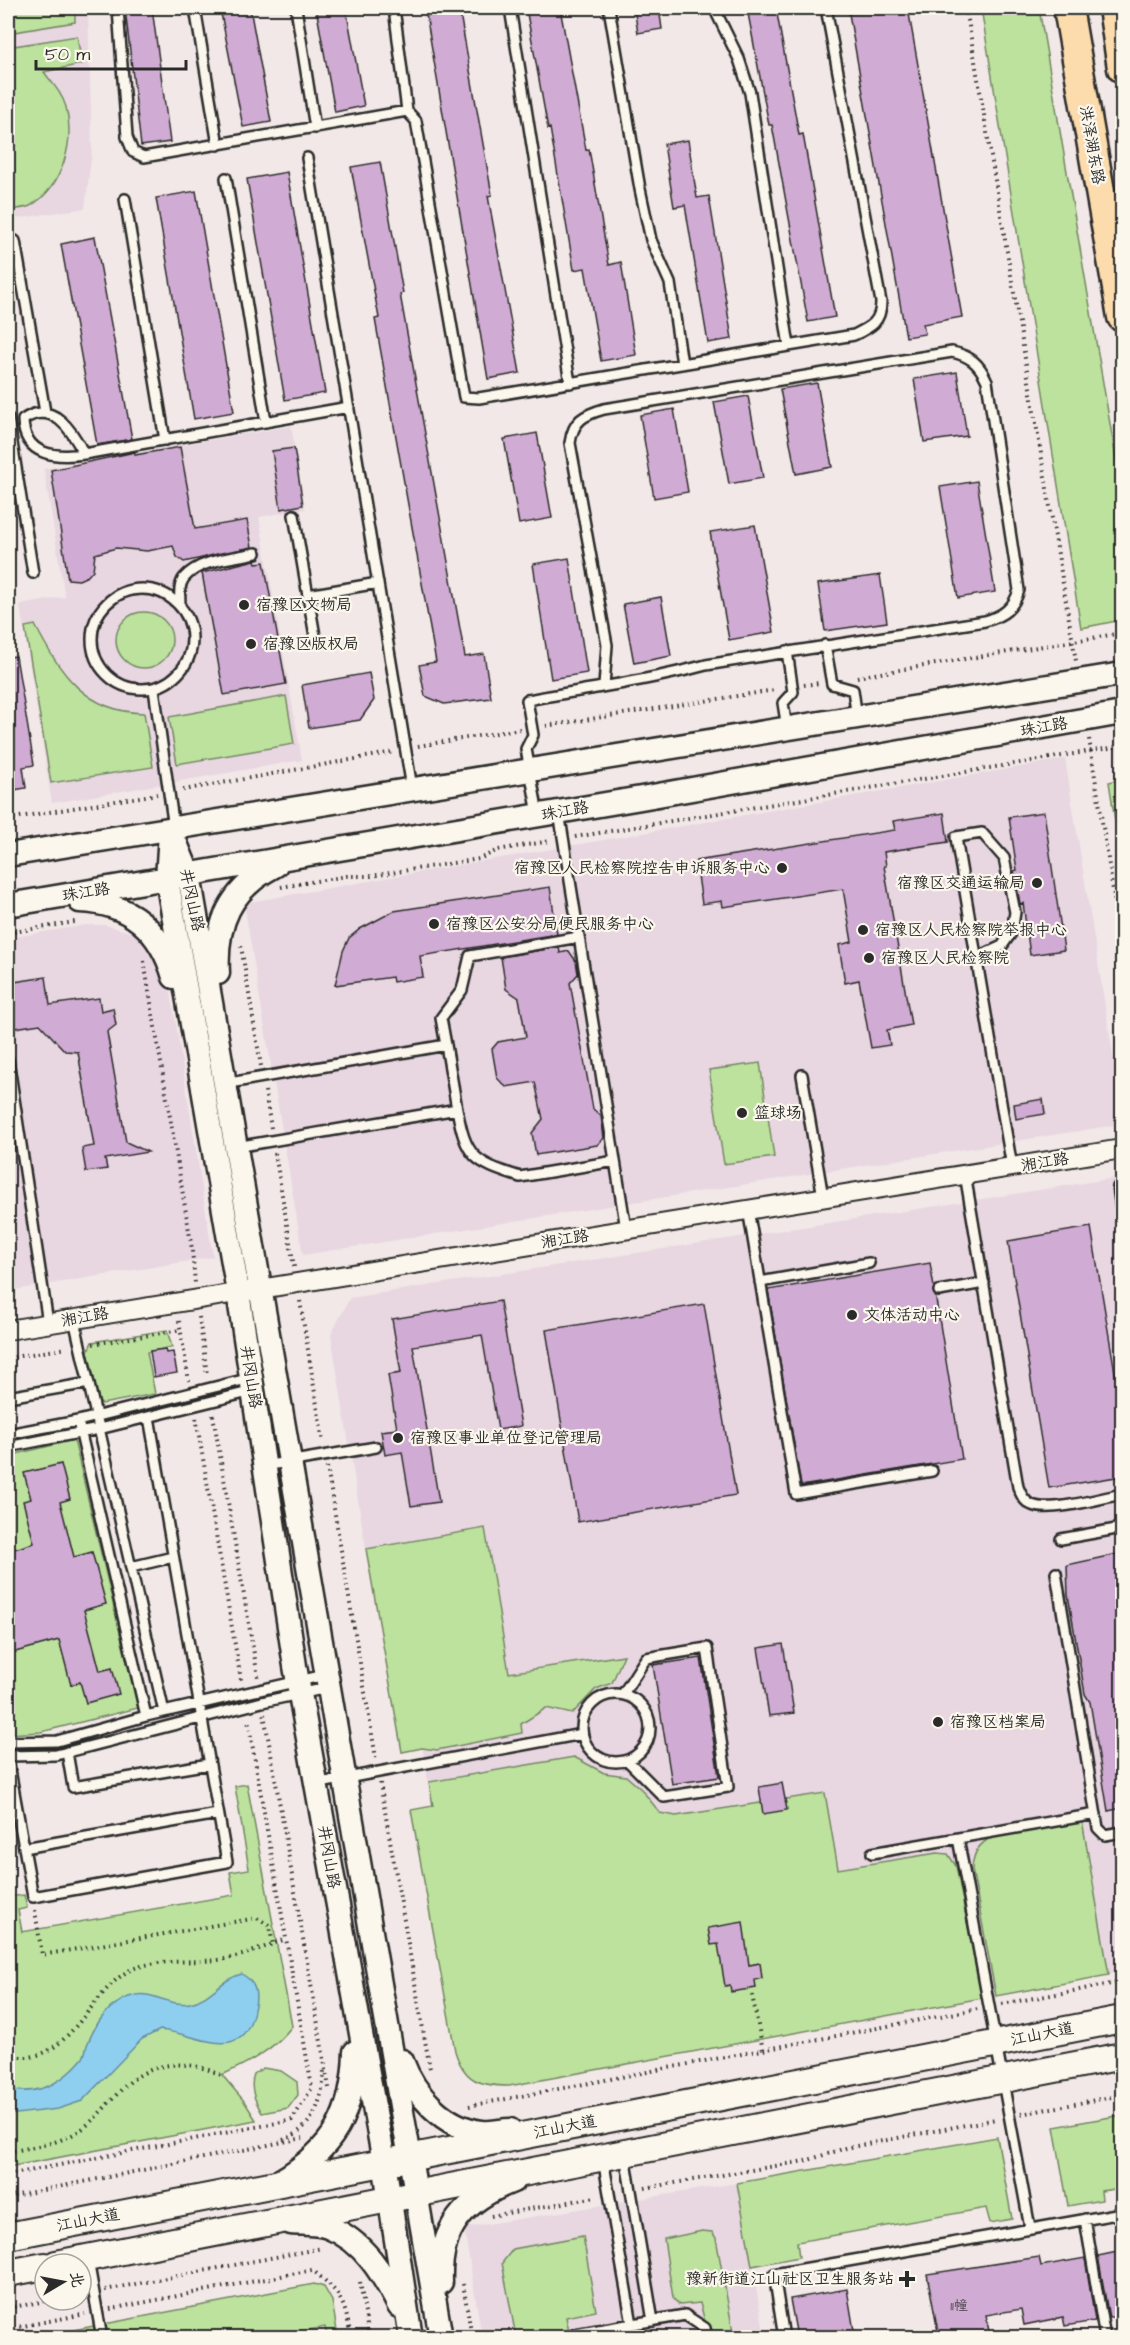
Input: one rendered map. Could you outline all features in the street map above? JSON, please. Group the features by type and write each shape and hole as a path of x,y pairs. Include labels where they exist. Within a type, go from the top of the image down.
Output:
{"main road":[{"name":"洪泽湖东路","path":"1068,8 1122,317"},
{"path":"1113,8 1122,68"},
{"name":"江山大道","path":"8,2236 1122,2019"},
{"path":"93,2257 539,2172 1122,2056"},
{"path":"8,2273 33,2268"}],"street":[{"path":"8,855 1122,674"},
{"name":"珠江路","path":"8,905 549,814 1122,713"},
{"name":"井冈山路","path":"172,829 189,875 262,1288 326,1682 442,2337"},
{"name":"井冈山路","path":"172,829 167,879 238,1292 315,1784 384,2162 410,2333"},
{"path":"225,1078 217,946 229,907 246,884 290,858"},
{"path":"39,900 101,902 115,906 153,931 172,970 202,1082"},
{"name":"湘江路","path":"8,1330 1122,1149"},
{"path":"384,2009 407,2076 419,2095 437,2112 458,2125 482,2132 580,2124"},
{"path":"276,2183 307,2164 326,2147 336,2131 354,2081 357,2015"},
{"path":"442,2337 440,2269 444,2246 453,2224 468,2205 490,2190 539,2172"},
{"path":"277,2223 328,2227 353,2242 367,2254 384,2276 410,2333"}],"lane":[{"path":"118,8 127,137 133,152 144,156 407,111"},
{"path":"195,8 218,145"},
{"path":"296,8 315,128"},
{"path":"394,8 407,111 416,121 464,397 478,398 854,335 872,327 881,315 881,302 826,8"},
{"path":"510,8 570,382"},
{"path":"609,8 640,189 651,240 670,283 682,364"},
{"path":"714,8 739,59 750,93 789,346"},
{"path":"307,158 412,791"},
{"path":"226,178 266,422"},
{"path":"125,199 165,440"},
{"path":"15,241 45,412"},
{"path":"603,686 607,645 570,443 572,429 578,421 587,414 604,409 952,352 966,355 976,362 987,381 1019,590 1016,602 1007,612 985,621 706,664 673,674 527,700 533,735 526,749 530,771 549,814 579,937 626,1229"},
{"path":"32,414 23,420 23,432 28,442 43,453 64,457 349,407"},
{"path":"33,573 8,418 45,412 58,417 73,433 84,454"},
{"path":"294,515 316,642"},
{"path":"180,606 180,588 184,578 195,570 223,560 256,554"},
{"path":"308,595 378,583"},
{"path":"136,589 152,590 168,595 180,606 188,618 192,633 190,655 179,674 154,689 137,690 122,686 108,676 98,663 93,648 95,624 107,603 120,594 136,589"},
{"path":"825,645 832,684 853,690 857,718"},
{"path":"787,651 793,692 783,703 787,729"},
{"path":"154,689 172,829"},
{"path":"976,958 1002,946 1012,932 1015,912 1004,858 982,833 956,837 976,958 1012,1167"},
{"path":"579,937 470,956 462,990 441,1018 457,1109 467,1150 481,1162 520,1177 615,1161"},
{"path":"202,1082 225,1078 262,1077 446,1045"},
{"path":"8,1059 48,1323"},
{"path":"802,1075 823,1197"},
{"path":"213,1151 457,1109"},
{"path":"965,1174 1018,1487 1023,1498 1030,1505 1043,1508 1122,1494"},
{"path":"1118,1187 1122,1215"},
{"path":"748,1209 796,1494 932,1471"},
{"path":"760,1282 869,1263"},
{"path":"939,1291 984,1283"},
{"path":"74,1319 164,1712"},
{"path":"8,1397 89,1383"},
{"path":"8,1434 78,1421 209,1388 252,1385"},
{"path":"8,1447 99,1430 211,1402 252,1385"},
{"path":"149,1417 198,1703 201,1718 227,1862 33,1897 8,1757 67,1752 201,1718 262,1702 299,1687 326,1682"},
{"path":"78,1421 146,1716"},
{"path":"264,1466 376,1447"},
{"path":"1061,1539 1122,1528"},
{"path":"131,1567 173,1557"},
{"path":"1056,1573 1098,1828 1105,1835 1122,1832"},
{"path":"623,1694 646,1658 707,1648 728,1787 664,1797 628,1761"},
{"path":"8,1742 57,1741 260,1688 299,1687 326,1682"},
{"path":"612,1693 623,1694 642,1704 651,1724 646,1746 638,1755 628,1761 610,1762 594,1755 582,1734 585,1712 592,1703 612,1693"},
{"path":"315,1784 582,1734"},
{"path":"67,1752 73,1787 209,1764"},
{"path":"24,1848 218,1814"},
{"path":"872,1853 1096,1814"},
{"path":"958,1838 1030,2228"},
{"path":"614,2157 653,2321"},
{"path":"614,2157 632,2324"},
{"path":"784,2337 774,2274 1122,2213"},
{"path":"1085,2219 1105,2337"},
{"path":"93,2290 102,2337"},
{"path":"575,2334 685,2316 705,2328 706,2337"}],"path":[{"path":"966,8 1079,681"},
{"path":"8,819 406,750 425,744 1122,633"},
{"path":"1086,720 1122,947"},
{"path":"229,907 239,935 431,2077"},
{"path":"145,925 144,967 192,1249 196,1299 209,1388"},
{"path":"211,1402 260,1688"},
{"path":"262,1702 329,2090"},
{"path":"33,1897 42,1955 257,1918 269,1925 273,1944"},
{"path":"8,2054 26,2058 51,2050 72,2031 101,1994 126,1972 142,1966 225,1959 286,1940"},
{"path":"437,2112 1122,1982"},
{"path":"752,1995 763,2050"},
{"path":"273,2144 293,2136 312,2118 321,2101 324,2060"},
{"path":"8,2152 47,2144 81,2130 135,2077 149,2068 185,2064 204,2067 221,2075"},
{"path":"8,2197 336,2131"},
{"path":"353,2242 369,2337"},
{"path":"8,2329 312,2270 334,2287 347,2313 351,2337"},
{"path":"463,2281 472,2337"},
{"path":"8,2308 33,2303"}],"shaded area":[{"path":"8,8 88,8 92,150 85,208 8,220"},
{"path":"291,426 305,509 259,517 302,760 52,803 20,605 65,597 44,469"},
{"path":"1065,759 1122,1111 1122,1124 303,1255 244,903"},
{"path":"87,925 105,925 136,934 150,944 167,968 213,1257 8,1291 8,938"},
{"path":"1122,1177 1122,1967 1109,1975 862,2022 467,2010 388,1546 366,1549 331,1334 350,1298"},
{"path":"737,2183 765,2337 482,2337 464,2228"}],"green space":[{"path":"8,8 75,8 75,22 8,33"},
{"path":"981,8 1039,8 1122,494 1122,620 1081,628"},
{"path":"77,36 82,64 44,72 66,107 69,135 64,162 51,187 41,198 28,207 8,210 8,47"},
{"path":"144,612 159,617 167,625 172,640 167,655 159,663 144,668 129,663 121,655 116,640 121,625 129,617"},
{"path":"35,625 54,659 77,687 106,706 123,711 144,713 153,767 51,783 25,627"},
{"path":"286,696 294,744 177,764 169,717"},
{"path":"1122,779 1122,865 1109,782"},
{"name":"篮球场","path":"760,1063 774,1157 724,1164 709,1070"},
{"path":"167,1330 172,1347 147,1352 155,1394 102,1404 99,1402 88,1351 92,1342"},
{"path":"74,1440 138,1708 41,1732 8,1734 8,1456"},
{"path":"485,1528 509,1673 624,1655 612,1683 596,1689 572,1714 546,1708 521,1724 522,1733 437,1750 422,1748 402,1752 366,1549"},
{"path":"574,1757 604,1773 626,1776 642,1790 660,1813 676,1816 825,1793 838,1869 937,1853 948,1854 956,1866 982,1998 509,2086 490,2085 474,2080 463,2069 455,2051 411,1810 433,1806 429,1782"},
{"path":"247,1784 292,2026 278,2042 251,2060 222,2075 244,2101 256,2120 8,2167 8,1897 24,1895 27,1908 18,1910 22,1932 234,1895 230,1872 249,1869 235,1786"},
{"path":"1082,1820 1109,1975 996,1996 972,1869 975,1854 983,1843 992,1837"},
{"path":"263,2068 281,2071 297,2082 298,2095 288,2108 262,2113 255,2099 252,2084 254,2074"},
{"path":"1122,2115 1122,2188 1101,2191 1102,2200 1068,2206 1054,2127"},
{"path":"997,2137 1012,2219 990,2223 986,2208 797,2242 799,2257 752,2266 737,2183"},
{"path":"702,2231 712,2232 716,2238 734,2337 709,2337 700,2303 679,2305 673,2298 664,2239"},
{"path":"583,2236 596,2311 566,2317 570,2337 516,2337 502,2263 513,2249"},
{"path":"314,2284 324,2287 332,2301 338,2337 327,2337 325,2327 264,2338 31,2338"}],"water":[{"path":"242,1974 252,1983 256,1995 250,2024 242,2036 231,2042 219,2043 160,2030 142,2039 82,2101 58,2109 8,2115 8,2089 30,2091 40,2089 68,2074 83,2058 98,2022 116,2004 137,1995 146,1995 180,2004 190,2003 203,1998 228,1980"}],"building":[{"path":"125,8 152,8 170,142 141,146"},
{"path":"220,8 250,8 271,122 243,127"},
{"path":"316,8 346,8 364,106 335,112"},
{"path":"425,8 459,8 492,195 488,196 520,373 488,379"},
{"path":"526,8 560,8 586,150 589,149 609,265 621,262 636,355 601,361 585,268 574,270 550,128 548,129"},
{"path":"634,8 659,8 662,29 638,33"},
{"path":"747,8 776,8 799,135 803,134 835,317 808,322 772,125 769,125"},
{"path":"848,8 908,8 962,317 923,324 925,334 906,337"},
{"path":"688,140 697,198 709,196 732,339 708,343 685,205 674,207 664,144"},
{"path":"380,162 403,293 400,294 465,657 484,654 491,698 444,704 425,696 419,665 436,662 375,319 379,318 351,167"},
{"path":"287,172 325,393 285,400 247,179"},
{"path":"196,191 234,412 194,419 156,198"},
{"path":"95,237 132,439 97,445 61,244"},
{"path":"957,372 967,436 924,442 914,379"},
{"path":"817,383 832,467 796,474 780,389"},
{"path":"748,396 763,478 729,484 714,402"},
{"path":"674,409 688,492 654,498 640,415"},
{"path":"537,433 552,518 519,524 504,439"},
{"path":"180,447 195,529 247,520 252,547 184,562 177,557 173,546 147,551 116,548 95,554 93,570 88,576 79,580 68,579 51,470 135,452 135,455"},
{"path":"294,448 303,505 281,509 272,451"},
{"path":"977,481 995,592 958,598 940,487"},
{"path":"755,525 774,632 729,640 710,532"},
{"path":"569,558 587,673 551,679 533,564"},
{"path":"255,560 256,563 264,562 286,684 224,695 202,573"},
{"path":"880,575 887,622 825,631 818,584"},
{"path":"661,597 671,656 634,663 623,604"},
{"path":"16,656 34,765 23,767 26,788 8,791 8,657"},
{"path":"369,673 374,700 360,720 309,728 302,685"},
{"path":"1044,812 1064,950 1030,955 1023,903 1020,904 1014,871 1017,870 1009,817"},
{"path":"944,813 948,842 884,852 886,866 884,866 911,1025 887,1030 890,1045 871,1048 859,980 845,983 839,945 852,942 843,889 723,907 722,901 702,904 696,861 895,830 893,821"},
{"path":"550,887 557,934 420,956 423,977 393,982 392,977 335,985 343,951 349,938 360,929 394,911"},
{"path":"559,947 560,953 569,951 576,961 578,974 570,983 593,1109 601,1116 604,1138 597,1145 536,1155 532,1133 543,1119 535,1082 506,1087 497,1078 492,1049 498,1042 526,1037 519,998 506,989 501,957"},
{"path":"46,977 50,1005 99,998 101,1011 113,1008 116,1025 107,1032 126,1142 148,1152 105,1159 107,1169 86,1172 82,1148 94,1146 78,1052 65,1051 40,1024 8,1029 8,983"},
{"path":"1043,1099 1045,1114 1016,1119 1014,1104"},
{"path":"1091,1227 1122,1415 1122,1476 1049,1488 1008,1241"},
{"path":"930,1263 962,1459 801,1486 768,1290"},
{"path":"500,1301 521,1426 498,1430 482,1335 413,1346 439,1502 411,1506 402,1452 385,1455 381,1431 397,1429 388,1375 401,1373 392,1319"},
{"path":"704,1304 736,1495 578,1522 546,1330"},
{"path":"165,1349 166,1353 173,1352 177,1373 154,1377 150,1351"},
{"path":"61,1464 70,1499 60,1502 74,1557 92,1552 106,1604 84,1610 100,1671 112,1668 119,1694 86,1703 80,1682 71,1685 59,1640 8,1654 8,1551 34,1543 23,1501 31,1499 24,1473"},
{"path":"1122,1553 1122,1808 1108,1811 1090,1702 1085,1694 1068,1595 1067,1565"},
{"path":"783,1644 794,1713 769,1716 758,1648"},
{"path":"701,1658 719,1777 672,1784 653,1665"},
{"path":"782,1783 787,1810 763,1814 759,1787"},
{"path":"743,1922 749,1965 760,1963 762,1978 755,1980 756,1988 731,1992 730,1985 725,1986 718,1944 711,1945 708,1928"},
{"path":"1122,2251 1122,2316 1109,2318 1098,2256"},
{"path":"1039,2257 1041,2266 1085,2258 1095,2321 1065,2326 1063,2317 1024,2325 1021,2309 986,2315 990,2337 939,2337 927,2274"},
{"path":"847,2289 855,2337 797,2337 790,2299"}],"place":[{"name":"宿豫区文物局","path":"244,605"},
{"name":"宿豫区版权局","path":"251,644"},
{"name":"宿豫区人民检察院控告申诉服务中心","path":"782,868"},
{"name":"宿豫区交通运输局","path":"1037,883"},
{"name":"宿豫区公安分局便民服务中心","path":"434,924"},
{"name":"宿豫区人民检察院举报中心","path":"863,930"},
{"name":"宿豫区人民检察院","path":"869,958"},
{"name":"篮球场","path":"742,1113"},
{"name":"文体活动中心","path":"852,1315"},
{"name":"宿豫区事业单位登记管理局","path":"398,1438"},
{"name":"宿豫区档案局","path":"938,1722"},
{"name":"豫新街道江山社区卫生服务站","path":"907,2279"}]}
